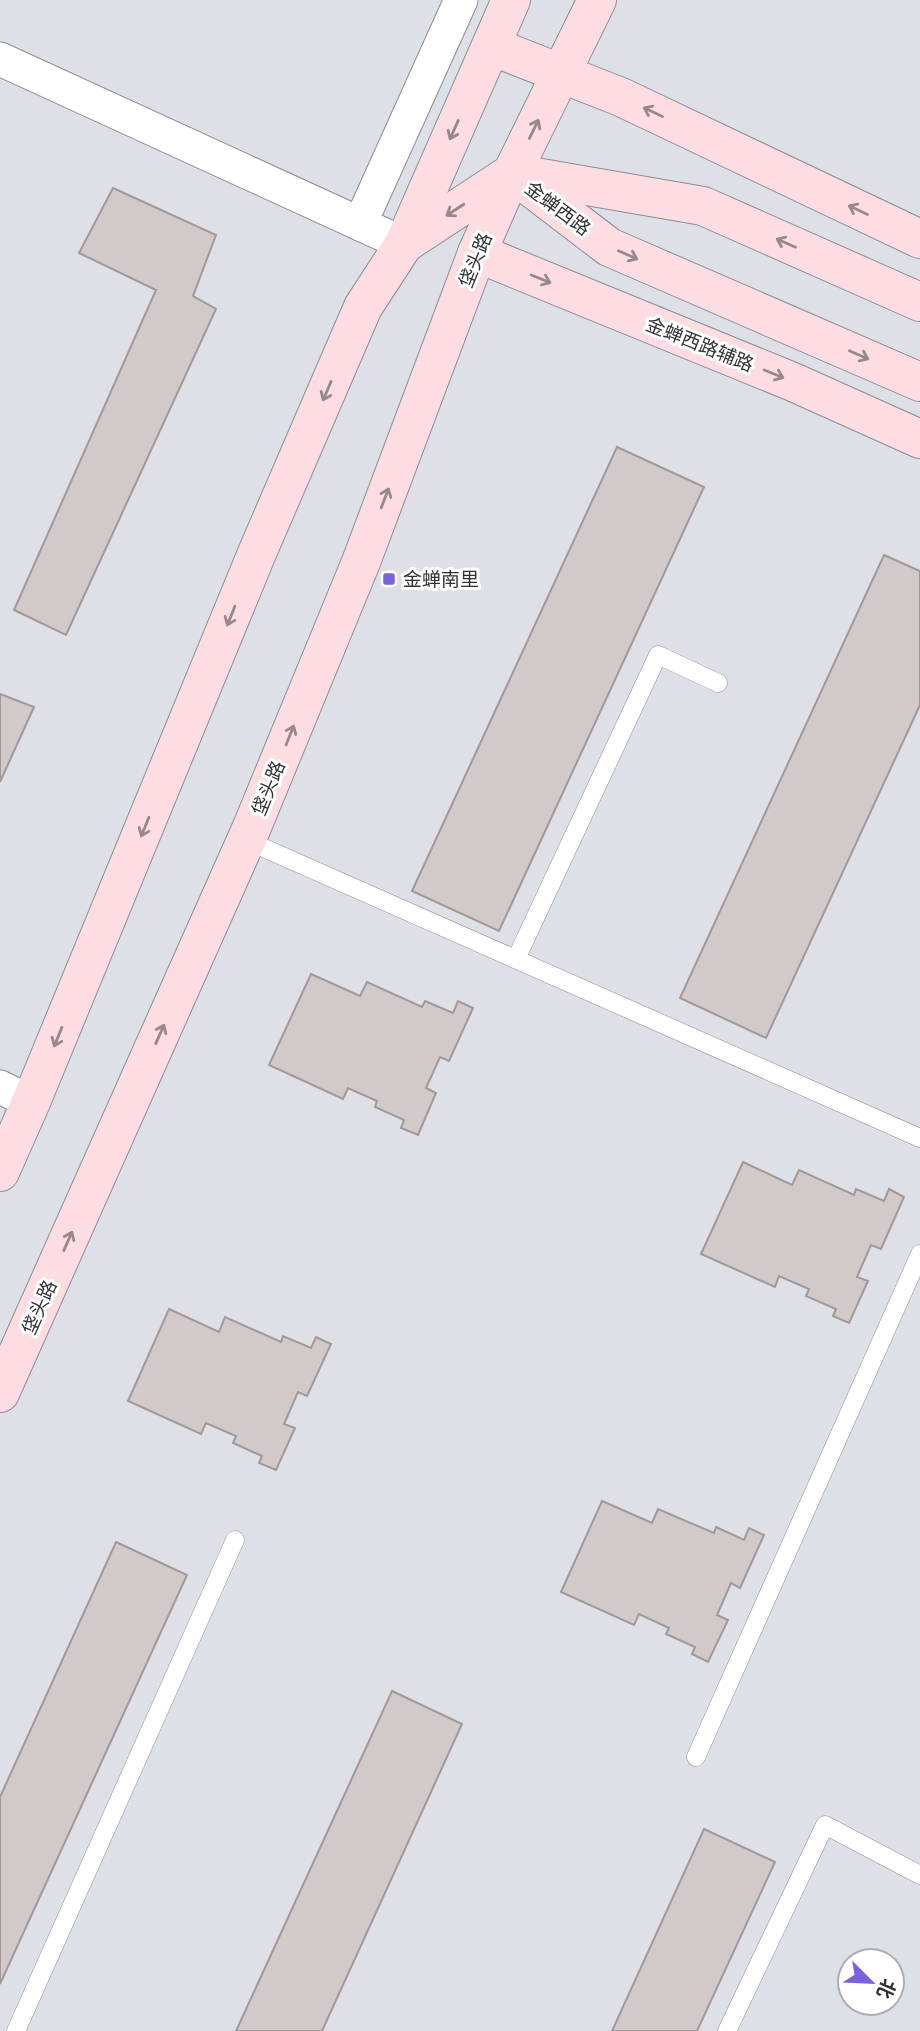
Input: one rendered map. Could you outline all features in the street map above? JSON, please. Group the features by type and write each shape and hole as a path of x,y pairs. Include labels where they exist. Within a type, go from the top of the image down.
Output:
{"main road":[{"name":"垡头路","path":"0,1171 16,1094 257,553 363,307 404,244 511,0"},
{"name":"垡头路","path":"0,1393 247,840 360,562 477,253 512,173 597,0"},
{"path":"491,46 621,97 920,239"},
{"name":"垡头路","path":"404,244 512,173"},
{"name":"金蝉西路","path":"512,173 703,206 920,302"},
{"name":"金蝉西路","path":"512,173 609,247 920,382"},
{"name":"金蝉西路辅路","path":"477,253 793,382 920,439"}],"street":[{"path":"360,224 461,0"},
{"path":"0,60 404,244"}],"lane":[{"path":"516,959 658,655 718,683"},
{"path":"247,840 920,1138"},
{"path":"696,1757 920,1254"},
{"path":"16,2031 234,1540"},
{"path":"727,2031 825,1825 920,1875"}],"building":[{"path":"113,188 216,235 193,296 216,309 66,635 14,610 156,290 79,253"},
{"path":"617,447 704,487 499,931 412,891"},
{"path":"884,555 920,571 920,705 766,1038 680,998"},
{"path":"0,694 34,707 0,782"},
{"path":"311,974 360,996 367,982 422,1007 425,1001 453,1013 458,1001 473,1008 449,1061 440,1057 426,1088 436,1093 418,1135 401,1128 404,1120 375,1107 377,1101 348,1088 343,1099 269,1065"},
{"path":"743,1162 792,1185 799,1170 854,1195 856,1189 884,1201 889,1189 904,1197 881,1249 871,1245 857,1277 868,1281 849,1323 833,1316 836,1309 806,1296 809,1289 779,1276 775,1287 701,1254"},
{"path":"169,1309 219,1332 225,1317 281,1342 283,1336 311,1348 316,1337 331,1344 307,1396 298,1392 284,1424 295,1428 276,1470 259,1463 262,1456 233,1443 236,1436 206,1423 201,1434 128,1401"},
{"path":"602,1501 652,1523 658,1509 714,1533 716,1527 744,1540 749,1528 764,1535 740,1588 731,1583 717,1615 728,1620 708,1662 692,1654 695,1647 666,1634 669,1628 639,1614 634,1625 561,1592"},
{"path":"116,1542 187,1575 0,1984 0,1797"},
{"path":"392,1691 462,1724 322,2031 236,2031"},
{"path":"704,1829 775,1862 697,2031 612,2031"}],"place":[{"name":"金蝉南里","path":"389,579"}]}
